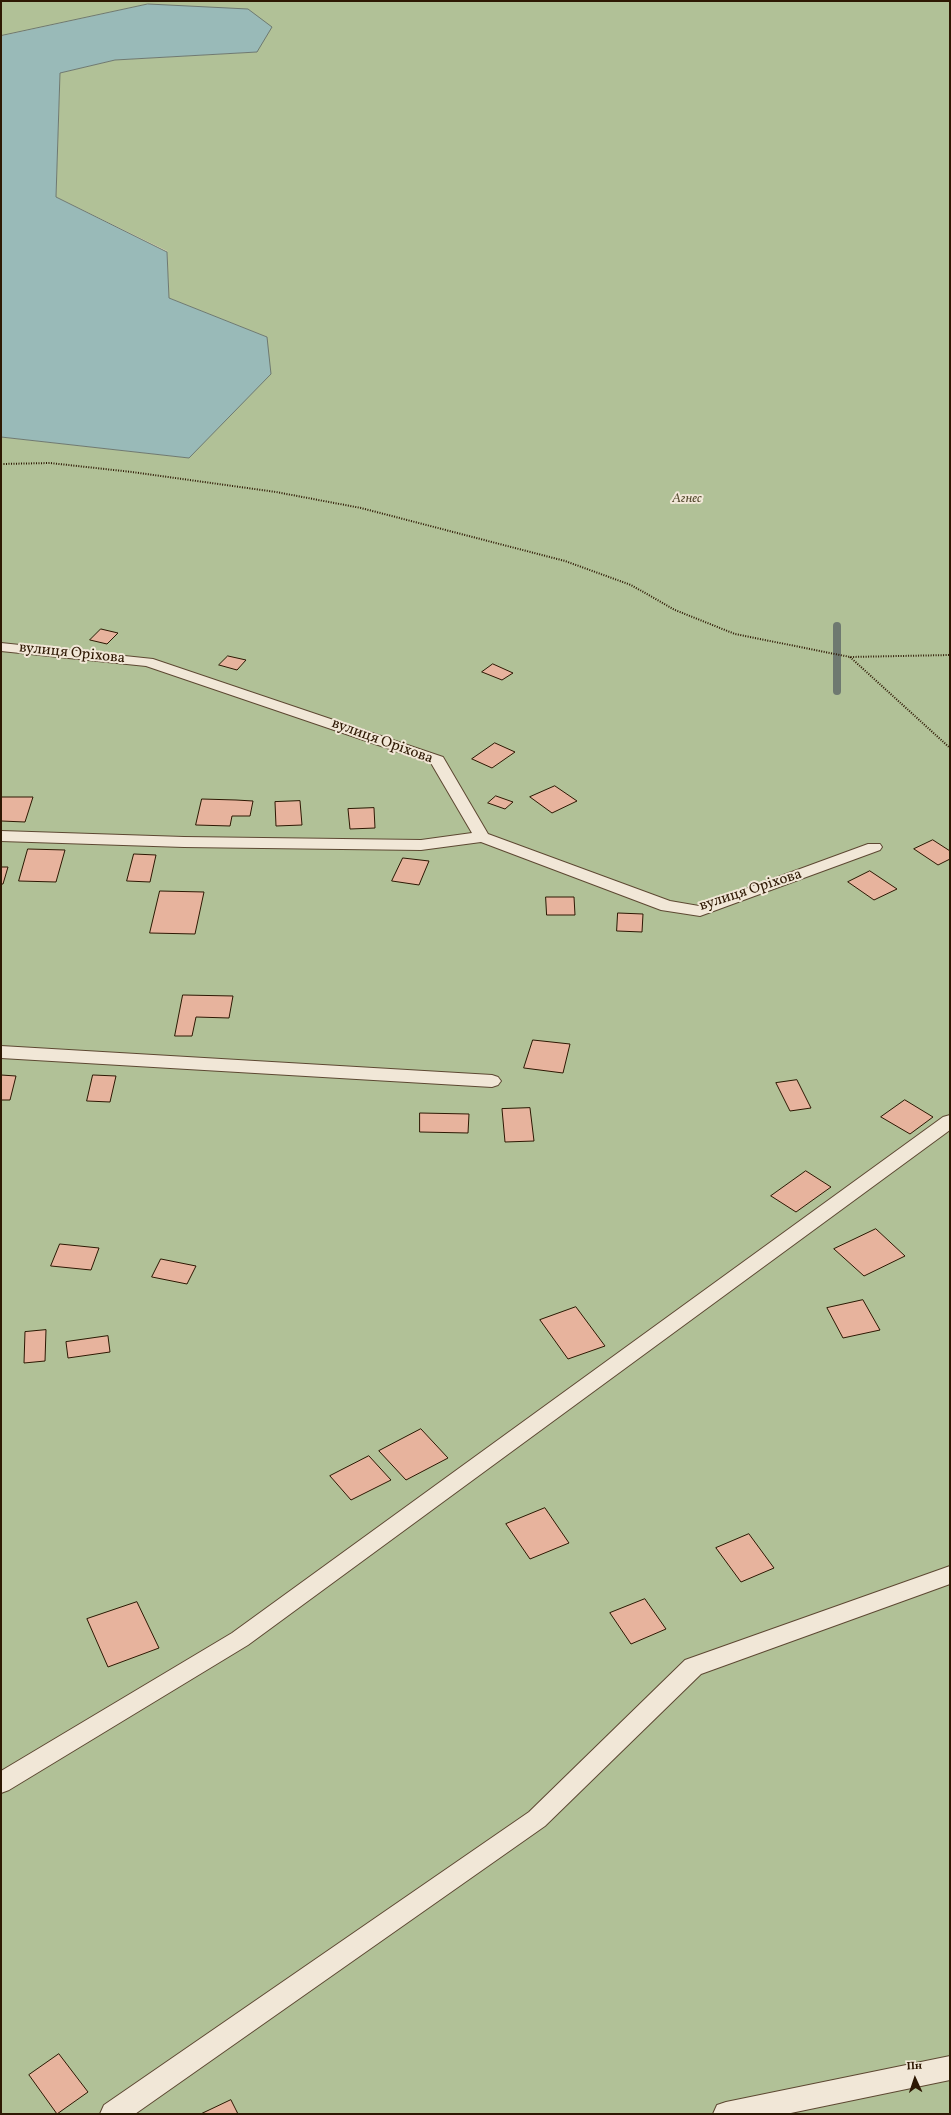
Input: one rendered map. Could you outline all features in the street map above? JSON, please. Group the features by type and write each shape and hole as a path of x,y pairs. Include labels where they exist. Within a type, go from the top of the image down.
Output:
{"lane":[{"name":"вулиця Оріхова","path":"1,647 148,662 437,760 482,837 667,906 700,911 874,848"},
{"path":"1,836 184,842 421,845 482,837"},
{"path":"1,1052 492,1081"},
{"path":"1,1783 240,1639 950,1121"},
{"path":"113,2114 537,1819 693,1666 950,1575"},
{"path":"726,2114 950,2068"}],"path":[{"path":"1,464 50,464 132,472 276,492 361,508 565,561 631,585 675,610 735,634 850,656 950,655"},
{"path":"850,656 950,748"}],"green space":[{"name":"Агнес","path":"1,1 950,1 950,2114 1,2114 1,437 189,458 267,337 169,298 167,251 56,197 60,73 115,60 257,52 148,4 1,36"}],"water":[{"path":"148,4 248,9 272,27 257,52 115,60 60,73 56,197 167,252 169,298 267,337 271,374 189,458 1,437 1,36"}],"building":[{"path":"101,629 118,633 107,644 90,640"},
{"path":"228,656 246,660 237,670 219,665"},
{"path":"493,664 513,673 502,680 482,672"},
{"path":"495,743 515,752 492,768 472,759"},
{"path":"555,786 577,801 552,813 530,797"},
{"path":"496,796 513,802 505,809 488,803"},
{"path":"1,797 33,797 25,822 1,821"},
{"path":"202,799 253,801 250,816 232,816 230,826 196,825"},
{"path":"300,801 302,825 276,826 275,802"},
{"path":"374,808 375,828 350,829 348,809"},
{"path":"933,840 950,851 950,859 938,865 914,849"},
{"path":"28,849 65,850 56,882 19,881"},
{"path":"134,854 156,855 150,882 127,881"},
{"path":"403,858 429,861 419,885 392,881"},
{"path":"1,867 8,867 3,884 1,884"},
{"path":"870,871 897,889 874,900 848,882"},
{"path":"160,891 204,892 195,934 150,933"},
{"path":"546,897 574,897 575,915 547,915"},
{"path":"618,913 643,914 642,932 617,931"},
{"path":"183,995 233,996 229,1018 196,1017 192,1036 175,1036"},
{"path":"533,1040 570,1044 563,1073 524,1068"},
{"path":"1,1075 16,1076 10,1100 1,1100"},
{"path":"93,1075 116,1076 110,1102 87,1101"},
{"path":"797,1080 811,1108 790,1111 776,1083"},
{"path":"905,1100 933,1117 910,1134 881,1117"},
{"path":"530,1108 534,1141 505,1142 502,1109"},
{"path":"420,1113 469,1114 468,1133 420,1132"},
{"path":"806,1171 831,1187 796,1212 771,1196"},
{"path":"876,1229 905,1256 864,1276 834,1249"},
{"path":"60,1244 99,1248 91,1270 51,1266"},
{"path":"161,1259 196,1266 187,1284 152,1277"},
{"path":"863,1300 880,1330 843,1338 827,1308"},
{"path":"576,1307 605,1346 568,1359 540,1320"},
{"path":"46,1330 45,1361 24,1363 25,1332"},
{"path":"108,1336 110,1352 68,1358 66,1342"},
{"path":"421,1429 448,1458 406,1480 379,1451"},
{"path":"369,1456 391,1480 351,1500 330,1476"},
{"path":"545,1508 569,1543 530,1559 506,1524"},
{"path":"749,1534 774,1568 741,1582 716,1548"},
{"path":"645,1599 666,1629 631,1644 610,1613"},
{"path":"137,1602 159,1648 108,1667 87,1619"},
{"path":"59,2054 88,2092 57,2114 29,2075"},
{"path":"231,2100 238,2114 201,2114"}],"waterway":[{"path":"837,626 837,691"}]}
